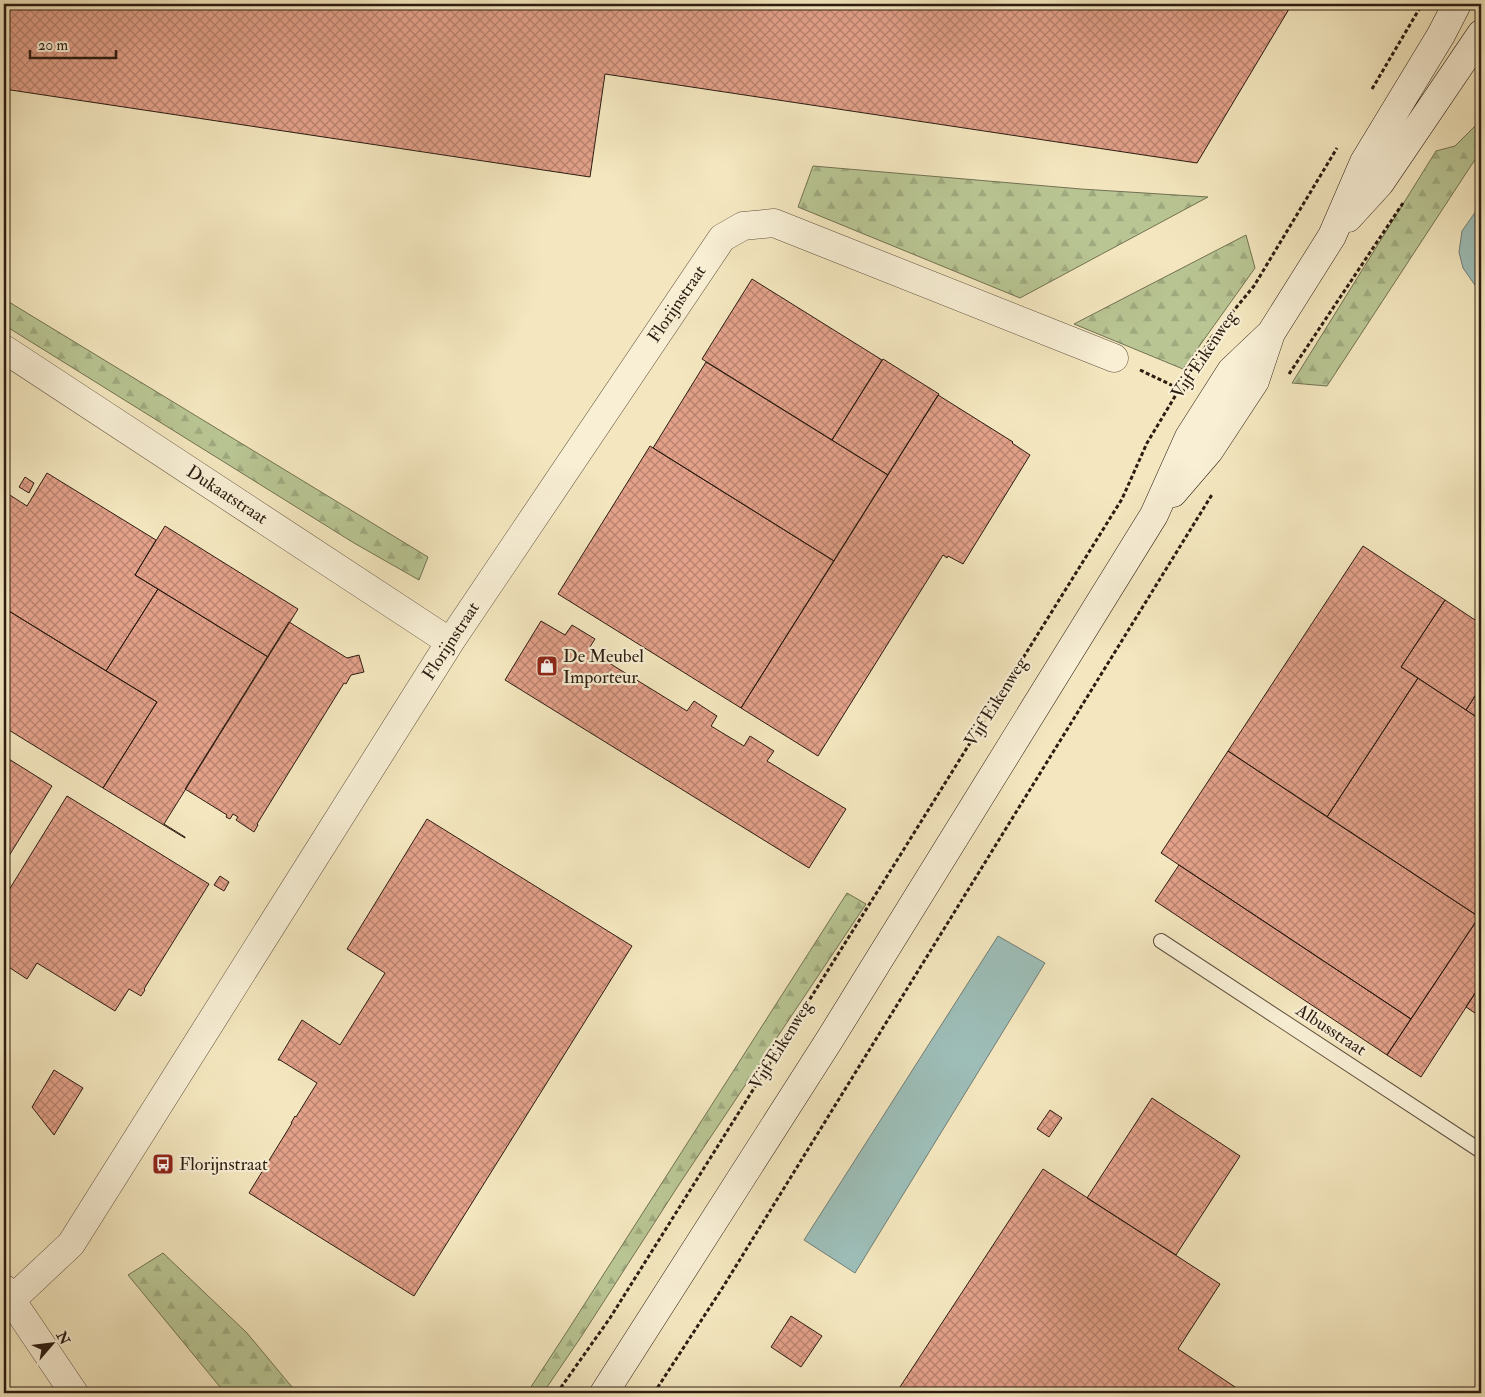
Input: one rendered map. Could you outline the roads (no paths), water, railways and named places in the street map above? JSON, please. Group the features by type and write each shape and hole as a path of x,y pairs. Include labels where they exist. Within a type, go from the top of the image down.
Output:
{"street":[{"name":"Vijf Eikenweg","path":"604,1393 830,1039 1154,515 1209,451 1255,381 1271,333 1332,236 1364,162 1457,4"},
{"name":"Vijf Eikenweg","path":"1332,236 1380,183 1481,34"},
{"name":"Florijnstraat","path":"74,1393 6,1299 71,1244 450,642 722,238 743,226 774,224 1114,358"},
{"name":"Dukaatstraat","path":"4,350 450,642"}],"lane":[{"name":"Albusstraat","path":"1161,942 1481,1151"}],"water":[{"path":"1481,204 1481,290 1477,288 1463,268 1459,252 1462,231"},
{"path":"998,936 1045,963 855,1273 804,1240"}],"place":[{"name":"De Meubel Importeur","path":"547,666"},
{"name":"Florijnstraat","path":"163,1164"}]}
